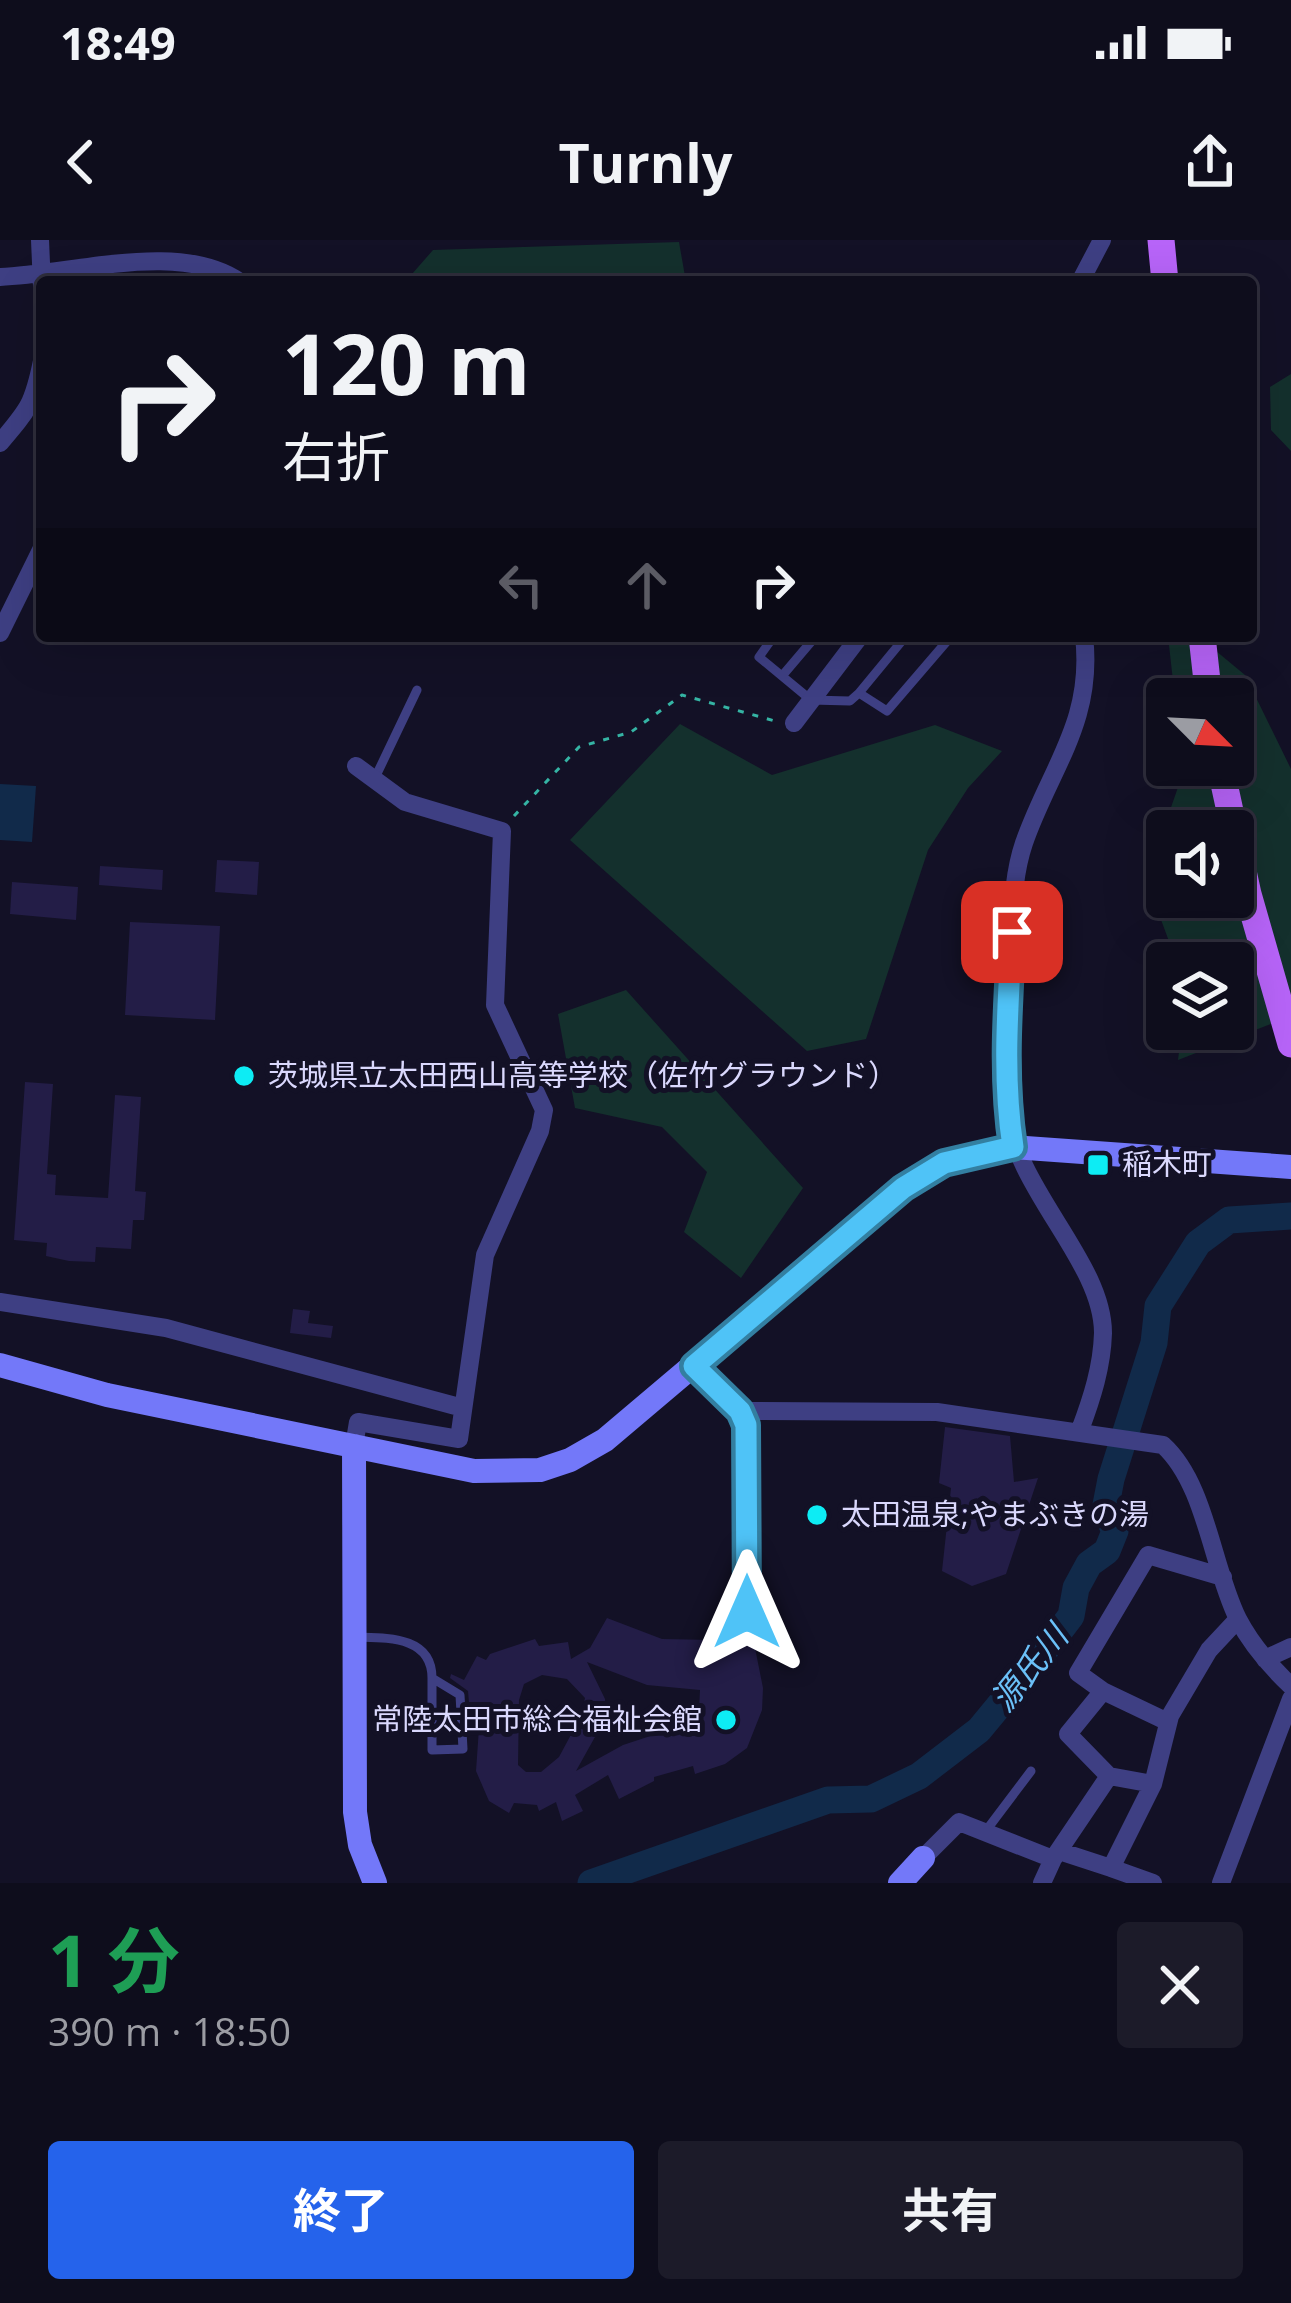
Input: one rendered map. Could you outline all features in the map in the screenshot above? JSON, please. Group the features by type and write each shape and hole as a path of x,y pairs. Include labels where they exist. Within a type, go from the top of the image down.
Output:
{"main road":[{"path":"1161,240 1165,276"},
{"path":"1203,642 1206,678"},
{"path":"1225,786 1248,894 1291,1044"}],"street":[{"path":"40,240 42,276"},
{"path":"1083,276 1102,240"},
{"path":"62,276 147,255 197,256 234,276"},
{"path":"0,277 36,280"},
{"path":"0,443 24,419 36,390"},
{"path":"0,633 36,560"},
{"path":"794,724 855,642"},
{"path":"1084,642 1085,695 1072,737 1024,844 1015,884 1007,1108 1013,1147 1097,1301 1103,1330 1087,1432"},
{"path":"356,766 405,802 502,831 495,1005 544,1110 540,1131 485,1255 459,1439 358,1422 354,1446 355,1812 360,1845 375,1883"},
{"path":"0,1365 106,1395 474,1472 540,1470 605,1441 903,1188 944,1163 1013,1147 1291,1167"},
{"path":"0,1302 166,1328 463,1408"},
{"path":"694,1366 740,1411 746,1425 747,1612"},
{"path":"740,1411 938,1412 1163,1445 1185,1473 1238,1618 1265,1659 1291,1686"},
{"path":"1168,1722 1103,1691 1078,1673 1148,1555 1223,1577"},
{"path":"1111,1868 1153,1784 1168,1722 1209,1650 1238,1618"},
{"path":"1265,1659 1291,1647"},
{"path":"1103,1691 1068,1735 1109,1776 1153,1784"},
{"path":"1221,1883 1291,1699"},
{"path":"1042,1883 1109,1776"},
{"path":"900,1883 959,1822 1153,1883"}],"lane":[{"path":"770,642 759,657 811,700 850,701 901,642"},
{"path":"782,676 810,642"},
{"path":"860,693 887,711 946,642"},
{"path":"374,779 416,690"},
{"path":"354,1637 412,1643 432,1666 432,1678 432,1750 463,1749 460,1695 432,1678"},
{"path":"985,1832 1030,1771"}],"path":[{"path":"502,831 579,747 631,732 682,695 794,724"}],"green space":[{"path":"679,242 685,276 410,276 433,250"},
{"path":"1291,374 1291,451 1271,430 1270,387"},
{"path":"1169,642 1205,642 1245,675 1173,678"},
{"path":"1254,693 1291,769 1291,1016 1254,1030 1254,942 1169,942 1160,918 1254,918 1254,810 1170,810 1178,786 1254,786"},
{"path":"680,724 772,775 935,725 1002,751 968,788 928,850 866,1039 807,1051 570,840"},
{"path":"626,990 803,1188 741,1278 684,1232 707,1172 662,1127 575,1108 558,1014"},
{"path":"1179,1050 1204,1050 1178,1060"}],"water":[{"path":"0,784 36,786 32,842 0,840"}],"building":[{"path":"217,860 259,862 257,895 215,892"},
{"path":"100,866 163,870 162,890 99,885"},
{"path":"12,882 78,887 76,920 10,914"},
{"path":"130,922 220,926 215,1020 125,1015"},
{"path":"25,1082 53,1084 47,1174 56,1175 55,1195 108,1198 115,1095 141,1097 135,1191 146,1192 144,1220 133,1220 131,1249 96,1247 95,1262 69,1261 46,1256 47,1243 14,1240"},
{"path":"293,1309 310,1311 308,1323 333,1326 331,1338 290,1333"},
{"path":"945,1427 1010,1436 1014,1482 1038,1478 1006,1574 972,1586 942,1571 951,1488 939,1483"},
{"name":"常陸太田市総合福祉会館","path":"607,1618 662,1639 713,1640 715,1627 751,1628 763,1688 762,1710 747,1748 725,1764 695,1774 693,1766 654,1777 619,1799 608,1775 575,1795 583,1811 562,1821 556,1802 539,1811 537,1805 514,1803 509,1813 489,1801 476,1771 480,1714 470,1714 468,1691 451,1674 464,1680 477,1656 486,1660 490,1654 535,1639 539,1646 568,1642 571,1659 590,1648","holes":["587,1662 647,1685 700,1690 699,1710 693,1722 623,1745 576,1771 605,1719 605,1699","542,1675 567,1679 585,1698 559,1757 541,1772 526,1772 518,1765 519,1700 524,1684"]}],"waterway":[{"name":"源氏川","path":"591,1883 828,1800 871,1799 919,1776 979,1730 1071,1616 1076,1588 1089,1564 1107,1551 1115,1531 1105,1510 1111,1479 1154,1343 1158,1306 1198,1243 1229,1220 1291,1216"}],"place":[{"name":"茨城県立太田西山高等学校（佐竹グラウンド）","path":"244,1076"},
{"name":"稲木町","path":"1098,1165"},
{"name":"太田温泉;やまぶきの湯","path":"817,1515"},
{"name":"常陸太田市総合福祉会館","path":"726,1720"}],"route":[{"path":"747,1612 746,1425 740,1411 694,1366 903,1188 944,1163 1013,1147 1007,1108 1012,932"}]}
